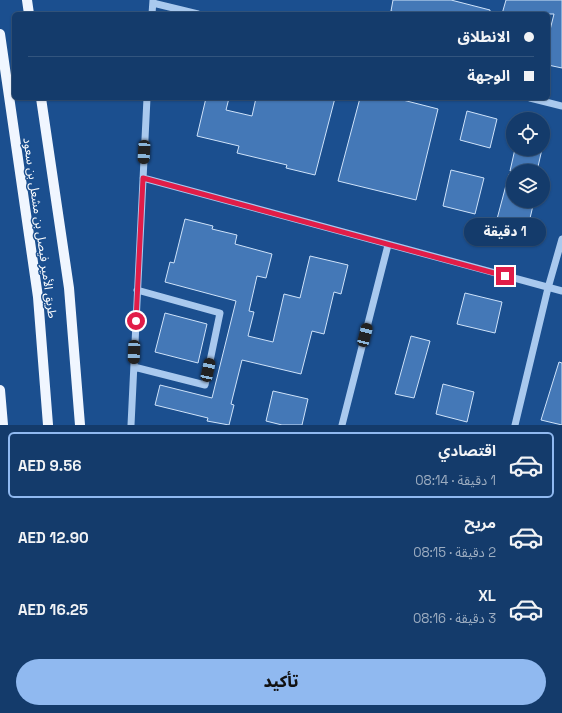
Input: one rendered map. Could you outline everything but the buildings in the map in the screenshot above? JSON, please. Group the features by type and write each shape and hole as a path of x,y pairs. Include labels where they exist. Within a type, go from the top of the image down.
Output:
{"main road":[{"path":"27,0 29,12"},
{"name":"طريق الأمير فيصل بن مشعل بن سعود","path":"0,34 38,297 48,425"},
{"name":"طريق الأمير فيصل بن مشعل بن سعود","path":"41,100 69,288 80,425"},
{"path":"0,390 3,425"}],"street":[{"path":"152,12 153,1 191,12"},
{"path":"131,425 147,100"},
{"path":"538,100 562,106"},
{"path":"143,178 562,291"},
{"path":"515,425 548,288 562,239"},
{"path":"342,425 388,245"},
{"path":"134,367 205,385 220,313 137,290"}],"route":[{"path":"136,321 143,178 505,276"}]}
